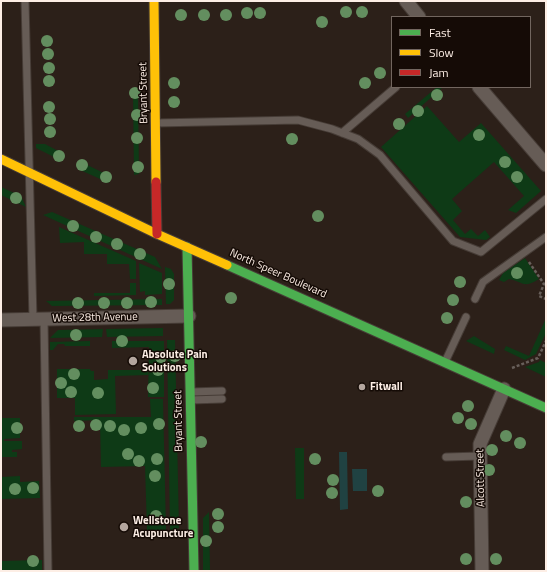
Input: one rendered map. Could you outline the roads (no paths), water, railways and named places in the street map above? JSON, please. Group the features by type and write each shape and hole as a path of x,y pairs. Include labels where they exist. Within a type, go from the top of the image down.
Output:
{"main road":[{"name":"Bryant Street","path":"154,1 157,234"},
{"name":"North Speer Boulevard","path":"1,159 157,234 546,408"},
{"name":"Bryant Street","path":"188,247 194,571"}],"street":[{"path":"406,1 417,16"},
{"path":"480,88 546,165"},
{"name":"West 28th Avenue","path":"1,320 189,316"},
{"name":"Alcott Street","path":"482,571 480,444 504,389"}],"lane":[{"path":"25,1 29,172 39,319 48,571"},
{"path":"342,133 395,88"},
{"path":"156,123 298,120 332,129 358,139 380,156 453,241 481,252 546,199"},
{"path":"475,299 483,282 546,237"},
{"path":"445,363 466,317"},
{"path":"190,396 222,391"},
{"path":"190,396 222,400"},
{"path":"446,457 480,456"}],"water":[{"path":"339,452 347,452 348,509 340,510"},
{"path":"352,469 367,469 367,491 353,491"}],"place":[{"name":"Absolute Pain Solutions","path":"133,361"},
{"name":"Fitwall","path":"362,387"},
{"name":"Wellstone Acupuncture","path":"124,527"}]}
